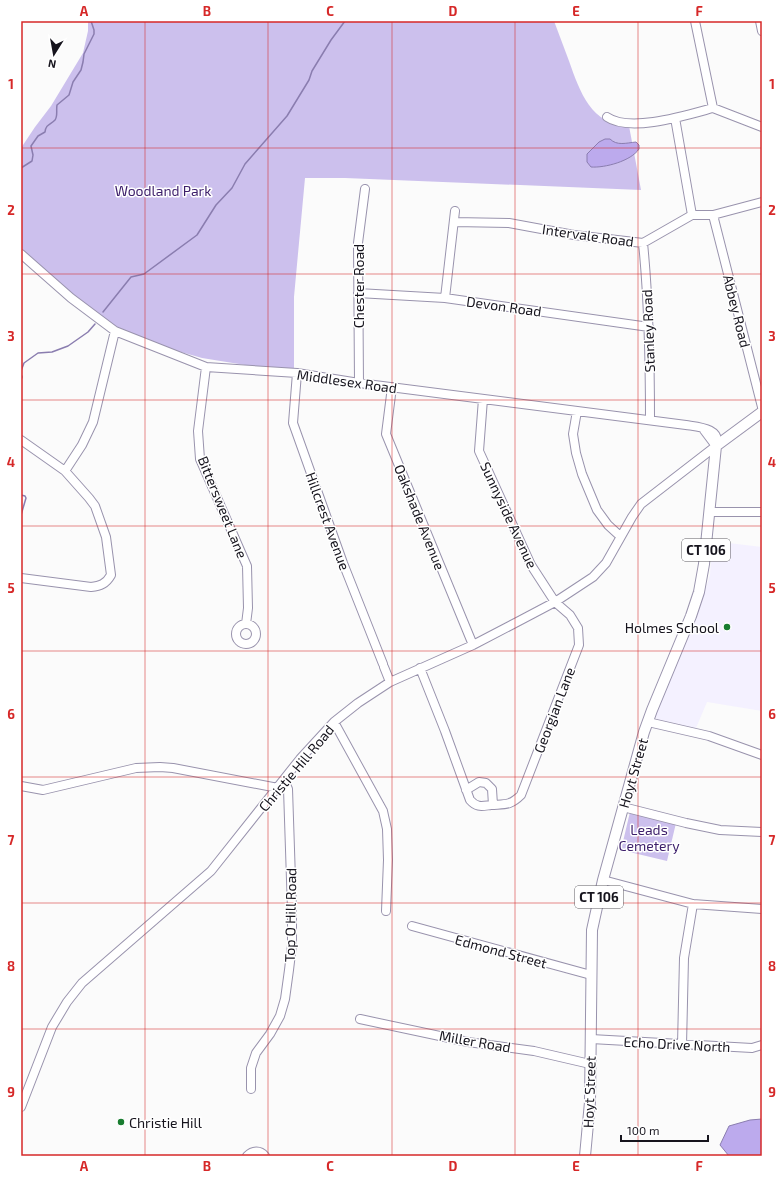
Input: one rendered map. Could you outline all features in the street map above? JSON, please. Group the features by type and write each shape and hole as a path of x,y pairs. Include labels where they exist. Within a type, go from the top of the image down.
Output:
{"main road":[{"path":"716,446 762,412"},
{"name":"Hoyt Street","path":"585,1156 590,1102 592,930 623,807 648,722 691,616 699,592 703,574 716,446"}],"street":[{"path":"694,21 713,108"},
{"path":"760,21 762,31"},
{"path":"607,117 612,121 626,123 649,122 675,118 713,108 762,128"},
{"path":"675,118 692,216"},
{"name":"Chester Road","path":"359,383 358,242 365,189"},
{"name":"Intervale Road","path":"454,222 509,223 574,235 643,243 692,216 712,215 762,202"},
{"path":"445,298 455,211"},
{"name":"Abbey Road","path":"712,215 762,407"},
{"name":"Stanley Road","path":"643,243 647,282 649,327 650,420"},
{"name":"Middlesex Road","path":"21,254 71,298 114,331 206,367 297,374 686,424 704,430 716,446"},
{"name":"Devon Road","path":"358,293 445,298 649,327"},
{"path":"64,471 82,445 93,422 114,331"},
{"name":"Bittersweet Lane","path":"206,367 198,431 200,459 247,566 248,608 246,624"},
{"name":"Hillcrest Avenue","path":"297,374 293,423 343,563 390,682"},
{"name":"Oakshade Avenue","path":"392,387 386,434 473,645"},
{"name":"Sunnyside Avenue","path":"483,399 479,452 531,565 554,602"},
{"path":"577,411 573,434 576,454 582,474 597,510 608,525 620,536"},
{"path":"21,440 64,471 89,498 98,515 106,537 111,576 108,581 101,585 91,587 21,578"},
{"name":"Christie Hill Road","path":"21,1107 52,1027 67,1002 82,983 211,871 300,759 334,722 358,703 390,682 473,645 554,602 593,577 606,563 620,536 641,504 716,446"},
{"path":"709,512 762,512"},
{"name":"Georgian Lane","path":"420,668 470,800 475,805 480,807 506,805 513,802 521,796 579,645 578,628 570,615 554,602"},
{"path":"334,722 383,811 387,829 388,860 386,911"},
{"path":"648,722 708,736 762,755"},
{"path":"21,786 43,790 136,768 160,767 173,768 278,788"},
{"name":"Top O Hill Road","path":"250,1089 251,1068 256,1053 270,1034 280,1016 285,999 292,945 288,789 284,780"},
{"path":"466,790 479,782 489,784 492,789 493,805"},
{"path":"623,807 720,830 762,832"},
{"path":"604,880 693,904 762,909"},
{"path":"682,1045 684,958 693,904"},
{"name":"Edmond Street","path":"412,926 591,975"},
{"name":"Miller Road","path":"360,1019 468,1042 534,1051 590,1064"},
{"name":"Echo Drive North","path":"591,1039 752,1048 762,1045"},
{"path":"247,1156 255,1151 266,1156"}],"shaded area":[{"path":"605,139 610,139 616,143 636,142 639,145 639,149 630,157 617,163 591,167 587,162 587,154 599,142"},
{"name":"Holmes School","path":"712,541 762,547 762,711 707,702 696,728 657,719 655,716 703,597 710,575"},
{"path":"762,1119 762,1156 729,1156 720,1145 729,1126 750,1120"}],"green space":[{"name":"Woodland Park","path":"88,21 554,21 578,84 589,105 605,120 616,124 629,126 641,190 345,178 305,178 294,297 294,373 202,358 167,348 116,329 21,257 21,148 51,106 83,53 88,31"},
{"name":"Leads Cemetery","path":"630,812 676,823 667,861 621,850"}],"waterway":[{"path":"21,168 32,161 33,155 31,146 38,136 45,132 47,126 55,120 57,115 57,105 69,95 73,82 81,70 84,54 94,34 91,21"},
{"path":"103,312 131,277 144,274 197,235 216,205 232,188 245,164 287,116 309,80 312,71 331,40 345,21"},
{"path":"21,371 24,363 38,353 52,352 68,346 88,332 95,324"},
{"path":"21,374 21,380"},
{"path":"21,495 25,496 26,498 21,515"}],"place":[{"name":"Holmes School","path":"727,627"},
{"name":"Christie Hill","path":"121,1122"}]}
